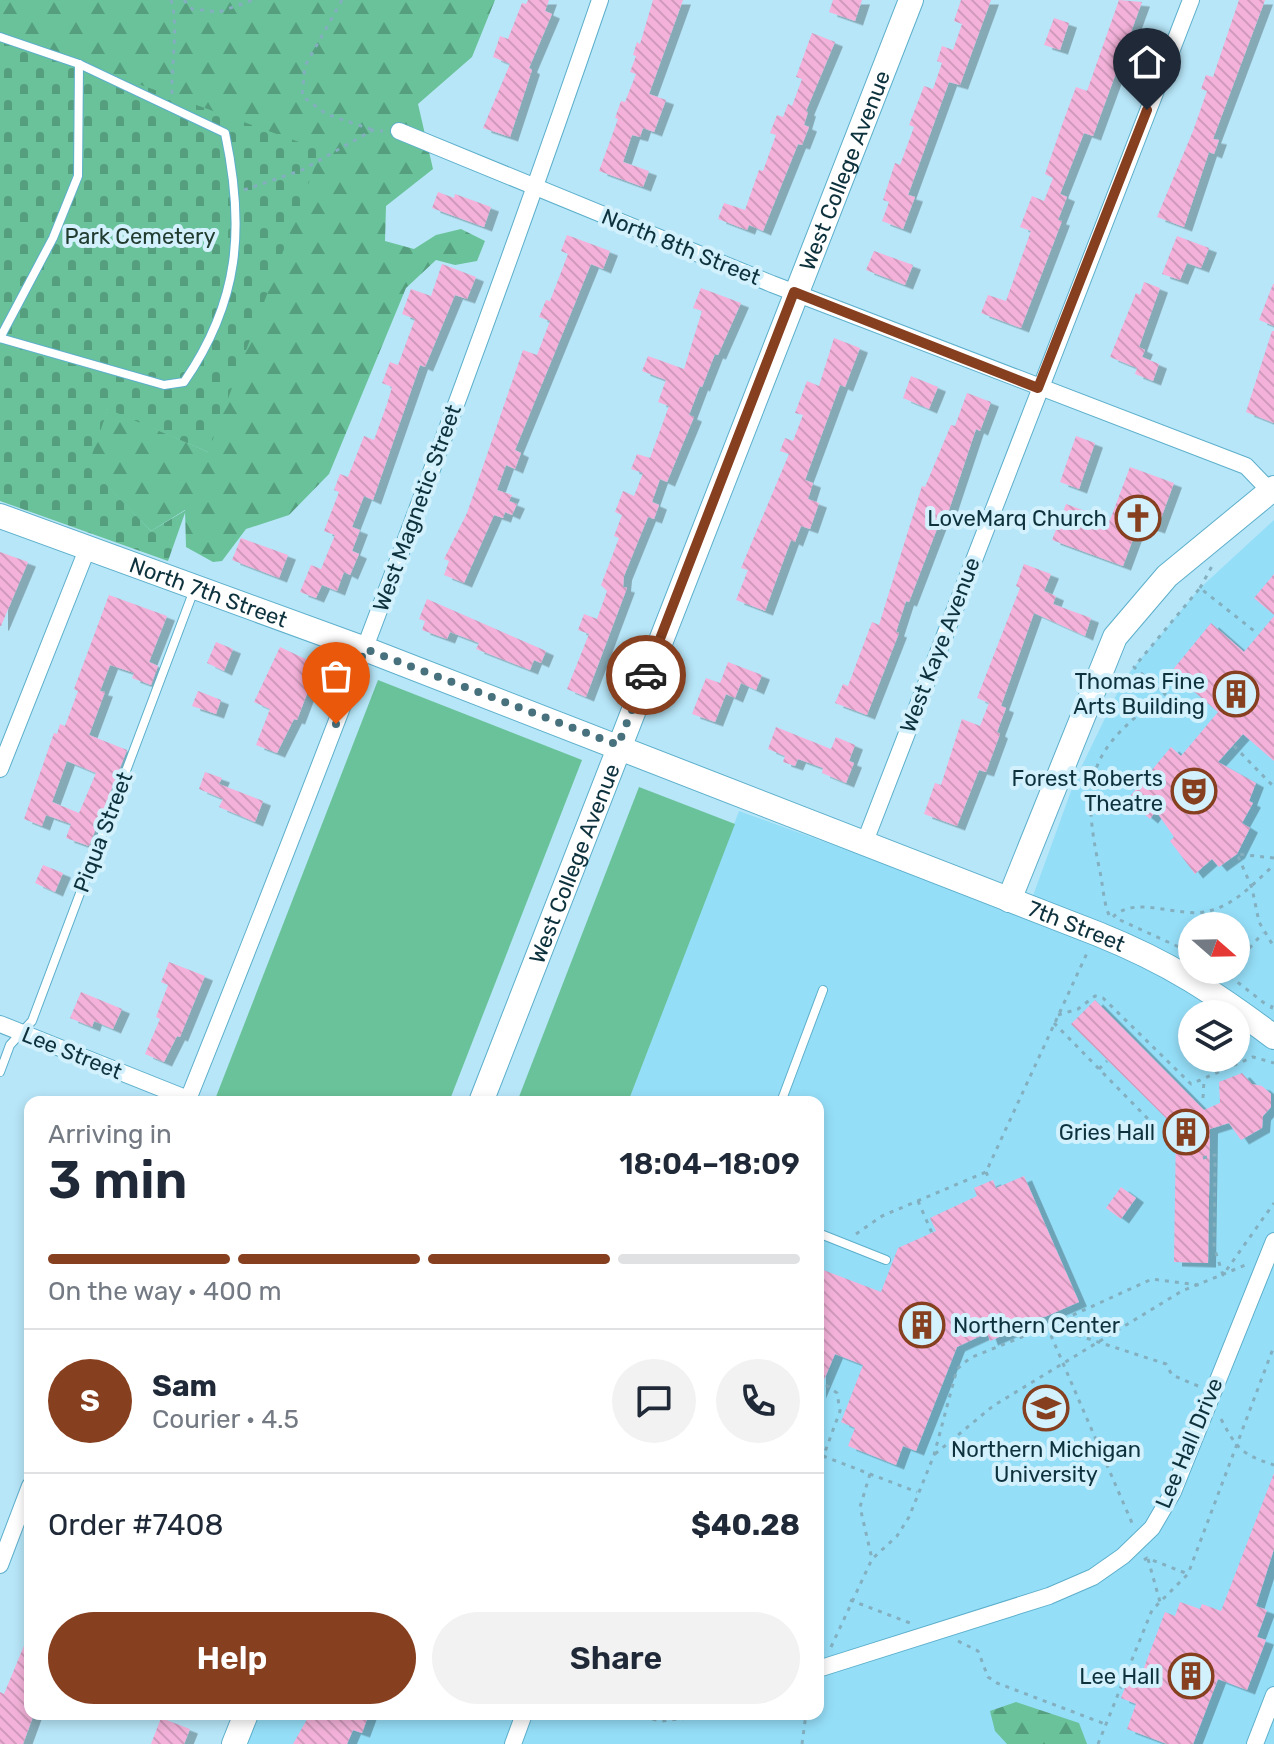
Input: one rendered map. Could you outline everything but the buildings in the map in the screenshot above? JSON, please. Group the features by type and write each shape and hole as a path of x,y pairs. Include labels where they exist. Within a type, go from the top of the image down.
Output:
{"street":[{"name":"West Magnetic Street","path":"189,1096 365,649 536,188 600,0"},
{"name":"West College Avenue","path":"483,1096 794,292 911,0"},
{"name":"West Kaye Avenue","path":"864,844 1038,388 1191,0"},
{"name":"North 8th Street","path":"399,131 794,292 1246,466 1272,490"},
{"path":"1009,900 1115,637 1167,576 1272,490"},
{"name":"North 7th Street","path":"0,516 195,585 618,745 864,844"},
{"path":"0,769 88,547"},
{"name":"7th Street","path":"864,844 1157,958 1209,988 1274,1037"},
{"name":"Lee Street","path":"0,1024 177,1096"},
{"name":"Lee Hall Drive","path":"824,1667 1049,1596 1093,1577 1139,1541 1152,1528 1173,1492 1270,1248"},
{"path":"0,1565 24,1502"},
{"path":"1255,1744 1274,1695"},
{"path":"234,1744 244,1720"},
{"path":"513,1744 522,1720"}],"lane":[{"path":"0,37 79,64 225,133 236,192 235,264 227,299 206,351 184,382 164,385 0,338 53,238 78,176 79,64"},
{"name":"Piqua Street","path":"0,1072 10,1045 32,1021 195,585"},
{"path":"783,1096 823,990"},
{"path":"824,1235 886,1260"}],"path":[{"path":"171,0 176,16 171,52 172,107"},
{"path":"184,0 192,9 219,12 253,0"},
{"path":"342,0 305,66 302,96 326,114 373,130 399,131"},
{"path":"236,192 302,170 373,130"},
{"path":"1178,947 1108,915 1090,826 1089,799 1096,769 1108,742 1165,694 1134,667 1200,588 1258,634"},
{"path":"1234,746 1274,787"},
{"path":"1274,858 1237,854 1251,886 1264,931 1274,947"},
{"path":"1113,917 1131,907 1185,913 1211,911 1251,886 1274,865"},
{"path":"1250,947 1264,931"},
{"path":"852,1235 882,1216 986,1172 1089,949"},
{"path":"1244,984 1272,1010"},
{"path":"1058,1015 1078,1009 1095,996 1103,998 1191,1084 1253,1057 1274,1063"},
{"path":"1272,1010 1274,1000"},
{"path":"1054,1023 1153,1124 1137,1145"},
{"path":"1099,1069 1107,1061"},
{"path":"1203,1098 1204,1080"},
{"path":"1203,1158 1215,1155 1214,1247 1223,1275"},
{"path":"986,1172 990,1181"},
{"path":"918,1201 932,1233"},
{"path":"1223,1275 1274,1203"},
{"path":"934,1455 993,1406 1098,1342 1270,1248"},
{"path":"824,1661 850,1600 872,1559 897,1536 919,1493 934,1455 957,1369 970,1358 1152,1279 1199,1285"},
{"path":"1043,1317 1139,1541 1160,1602"},
{"path":"1049,1326 1166,1364 1172,1375 1199,1386 1237,1448 1246,1455 1274,1465"},
{"path":"1098,1744 1152,1610 1188,1574 1274,1346"},
{"path":"824,1382 831,1386 840,1400 837,1421 824,1454"},
{"path":"824,1456 919,1493"},
{"path":"870,1474 860,1507 872,1559"},
{"path":"850,1600 978,1651 988,1677 997,1683 1106,1724"},
{"path":"802,1744 805,1720"}],"shaded area":[{"name":"Northern Michigan University","path":"1274,520 1274,1744 242,1744 250,1720 824,1720 824,1096 630,1096 739,811 1026,915 1075,780 1124,679 1200,588"}],"green space":[{"path":"0,0 495,0 472,57 418,104 433,169 386,206 385,241 414,249 436,235 461,229 485,241 477,261 455,265 436,260 406,288 329,474 289,515 246,529 222,561 213,562 186,547 185,510 151,531 87,466 108,408 208,452 0,37"},
{"name":"Park Cemetery","path":"0,34 321,150 208,452 108,409 88,466 151,531 186,510 168,561 0,501"},
{"path":"378,680 582,760 451,1096 216,1096"},
{"path":"639,787 735,824 630,1096 519,1096"},
{"path":"1016,1702 1079,1723 1087,1744 1007,1744 995,1731 990,1711"}],"way so far":[{"path":"336,724 365,649 618,745 646,675"}],"place":[{"name":"LoveMarq Church","path":"1138,518"},
{"name":"Thomas Fine Arts Building","path":"1236,694"},
{"name":"Forest Roberts Theatre","path":"1194,791"},
{"name":"Gries Hall","path":"1186,1132"},
{"name":"Northern Center","path":"922,1325"},
{"name":"Northern Michigan University","path":"1046,1408"},
{"name":"Lee Hall","path":"1191,1676"}],"route":[{"path":"646,675 794,292 1038,388 1147,110"}]}
